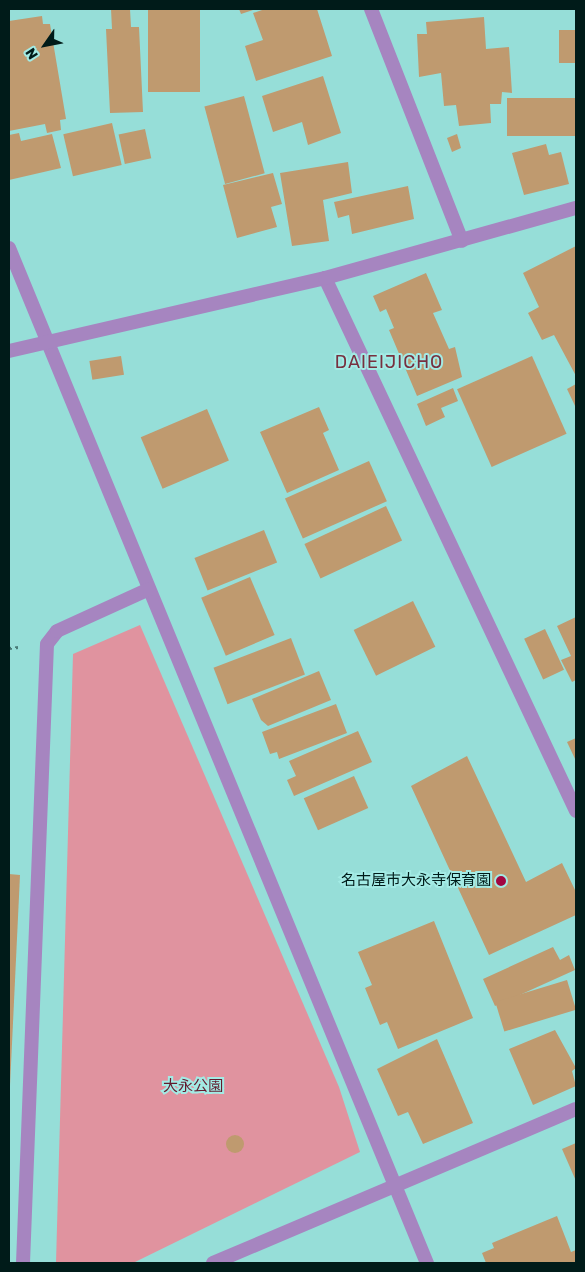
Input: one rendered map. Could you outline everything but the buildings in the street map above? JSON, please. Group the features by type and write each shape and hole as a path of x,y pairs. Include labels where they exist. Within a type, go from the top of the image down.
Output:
{"street":[{"path":"371,9 462,241"},
{"path":"9,350 50,343 325,278 576,208"},
{"path":"9,248 50,343 149,589 427,1263"},
{"path":"325,278 576,811"},
{"path":"23,1263 47,644 57,631 149,589"},
{"path":"213,1263 394,1184 576,1109"}],"green space":[{"name":"大永公園","path":"140,625 339,1087 360,1152 133,1263 56,1263 73,654"}],"place":[{"name":"名古屋市大永寺保育園","path":"501,881"}],"district":[{"name":"DAIEIJICHO","path":"389,362"}]}
